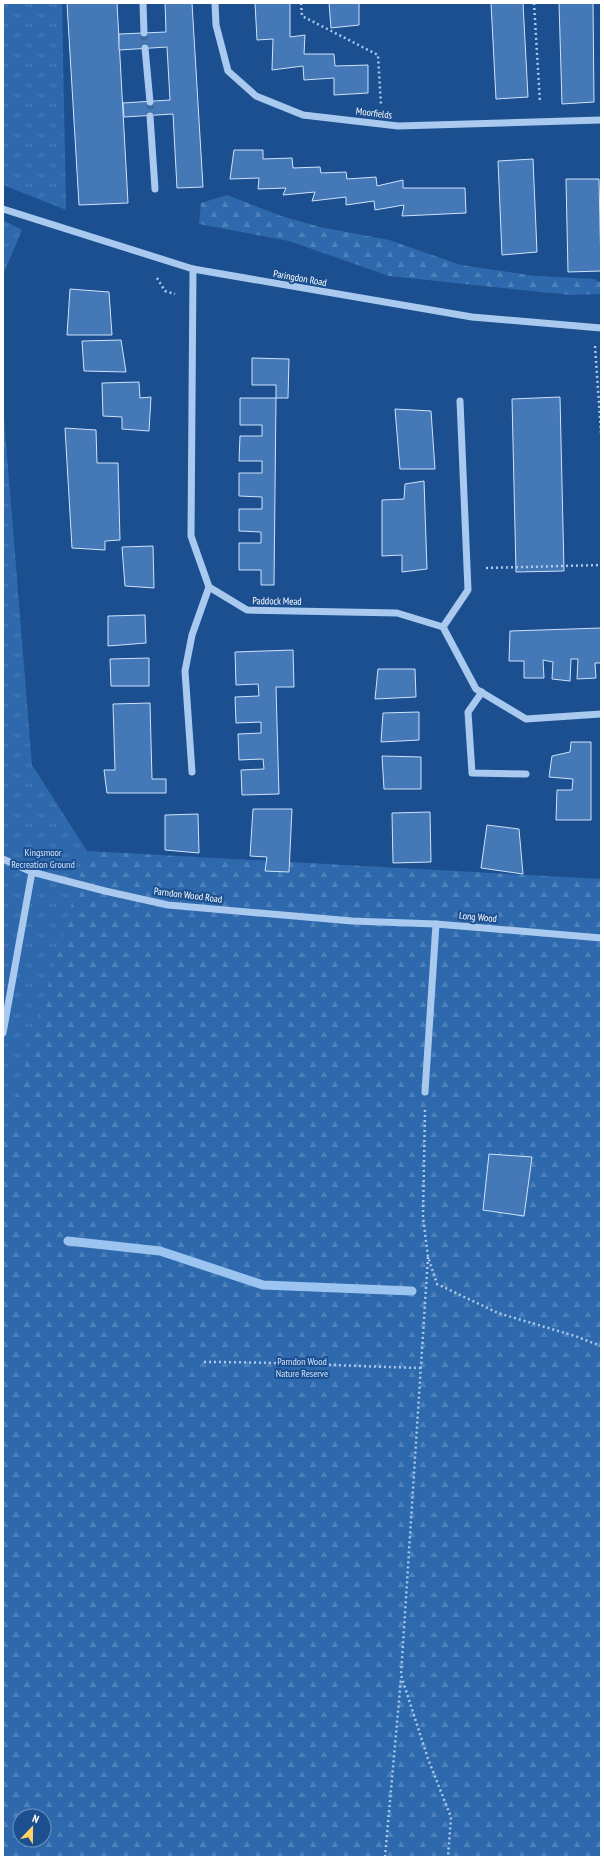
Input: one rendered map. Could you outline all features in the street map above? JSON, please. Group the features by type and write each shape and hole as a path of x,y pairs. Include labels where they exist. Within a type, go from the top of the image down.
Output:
{"street":[{"path":"143,3 144,33"},
{"name":"Moorfields","path":"215,3 216,25 228,71 256,96 303,115 398,126 601,120"},
{"path":"144,48 150,102"},
{"path":"150,116 155,189"},
{"name":"Paringdon Road","path":"3,209 193,269 472,317 601,328"},
{"path":"192,772 185,671 192,635 209,587 192,536 193,269"},
{"path":"460,401 468,590 443,627 476,689 526,719 601,714"},
{"name":"Paddock Mead","path":"209,587 247,610 398,612 443,627"},
{"path":"482,692 468,712 472,774 526,774"},
{"name":"Parndon Wood Road","path":"3,859 32,872 105,891 168,905 352,921"},
{"path":"3,1033 32,872"},
{"name":"Long Wood","path":"352,921 436,924 601,938"},
{"path":"425,1092 436,924"}],"path":[{"path":"302,3 302,16 378,55 382,124"},
{"path":"534,3 541,122"},
{"path":"596,356 601,434"},
{"path":"468,568 601,565"},
{"path":"425,1092 423,1218 428,1257 437,1284 498,1313 575,1336 601,1346"},
{"path":"385,1857 401,1675 428,1257"},
{"path":"204,1362 262,1362 420,1368"},
{"path":"401,1675 428,1759 451,1817 448,1857"}],"green space":[{"path":"3,3 62,3 66,210 3,185"},
{"path":"227,195 281,216 320,227 389,240 461,265 536,276 594,279 601,283 601,294 571,295 389,276 289,241 199,224 201,203"},
{"path":"3,220 22,230 3,275"},
{"name":"Kingsmoor Recreation Ground","path":"3,405 32,765 87,851 3,1141"},
{"name":"Parndon Wood Nature Reserve","path":"87,851 601,879 601,1857 3,1857 3,918"}],"building":[{"path":"67,3 117,3 128,203 79,205"},
{"path":"165,3 192,3 203,187 177,188 173,114 124,117 123,103 170,100 167,47 119,50 119,34 166,32"},
{"path":"255,3 290,3 290,37 305,35 304,54 334,54 335,66 368,65 368,93 334,95 334,78 304,80 303,66 272,70 273,39 257,40"},
{"path":"329,3 359,3 359,25 331,28"},
{"path":"491,3 523,3 528,97 496,99"},
{"path":"559,3 593,3 594,102 562,104"},
{"path":"234,150 263,150 263,159 292,158 293,168 320,167 321,173 346,172 347,179 376,177 377,186 403,180 403,188 465,188 466,213 402,216 404,205 375,210 374,201 346,205 346,197 312,201 315,192 283,195 286,188 258,189 259,178 230,179"},
{"path":"533,159 537,252 502,255 498,161"},
{"path":"566,179 599,179 601,271 568,272"},
{"path":"70,289 109,292 112,335 67,335"},
{"path":"121,340 126,372 84,371 82,341"},
{"path":"252,358 289,359 288,398 276,398 276,385 252,385"},
{"path":"139,382 140,398 151,397 149,431 122,429 122,417 103,416 102,383"},
{"path":"560,397 564,571 516,572 512,399"},
{"path":"240,398 276,398 274,585 261,585 261,570 239,570 239,543 261,543 261,532 239,531 239,509 262,509 262,497 239,496 239,473 262,473 262,461 239,461 240,436 262,436 262,425 240,425"},
{"path":"395,409 431,411 435,469 400,469"},
{"path":"65,428 96,430 97,463 118,463 120,540 105,541 105,550 72,548"},
{"path":"424,481 427,569 402,572 402,555 382,556 382,500 404,499 405,484"},
{"path":"153,546 154,588 125,586 122,547"},
{"path":"145,615 146,643 108,646 108,616"},
{"path":"601,628 601,663 595,663 596,678 577,679 578,659 571,659 570,681 552,679 553,662 543,660 544,678 524,678 524,661 509,661 510,631"},
{"path":"293,650 294,687 276,687 279,794 242,795 241,770 264,769 263,759 239,760 238,734 261,733 261,722 236,723 235,697 259,696 258,684 236,685 235,652"},
{"path":"149,658 149,686 111,686 110,659"},
{"path":"378,669 415,669 416,697 375,699"},
{"path":"150,703 152,779 166,779 166,793 107,793 104,770 115,770 113,704"},
{"path":"419,712 419,740 381,742 383,713"},
{"path":"571,742 591,742 591,820 556,820 557,790 572,790 573,779 549,777 552,756 570,752"},
{"path":"382,756 421,757 421,789 384,789"},
{"path":"253,809 292,809 289,872 265,871 267,857 250,856"},
{"path":"430,812 431,862 393,863 392,813"},
{"path":"198,814 199,853 165,850 165,815"},
{"path":"487,825 519,829 523,874 481,868"},
{"path":"489,1154 532,1157 524,1216 483,1210"}],"waterway":[{"path":"68,1241 160,1251 263,1285 412,1291"}],"tunnel":[{"path":"144,33 145,48"},
{"path":"150,102 150,116"}]}
